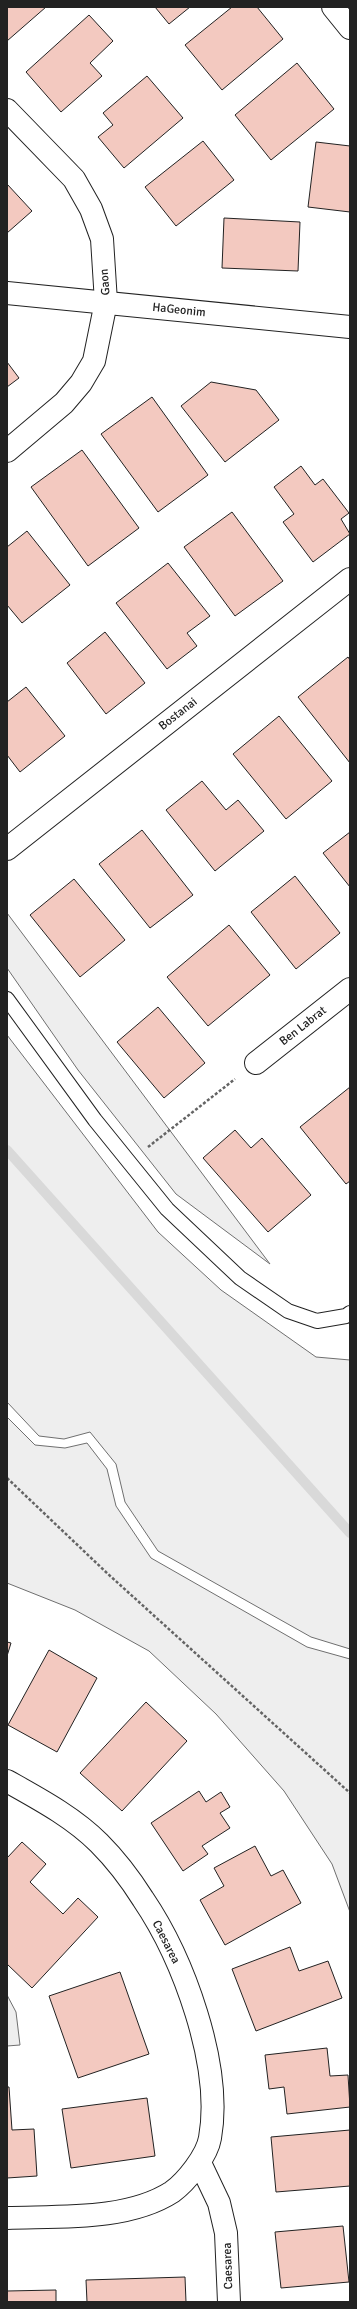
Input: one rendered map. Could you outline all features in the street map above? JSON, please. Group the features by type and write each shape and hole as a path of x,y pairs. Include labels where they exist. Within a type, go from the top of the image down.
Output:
{"street":[{"path":"333,7 350,28"},
{"name":"Gaon","path":"7,110 74,179 91,209 102,239 106,302 94,361 81,383 64,403 7,451"},
{"name":"HaGeonim","path":"7,294 106,302 350,327"},
{"name":"Bostanai","path":"7,849 350,579"},
{"name":"Ben Labrat","path":"256,1063 350,989"},
{"name":"Caesarea","path":"7,1781 50,1805 99,1843 143,1898 172,1949 198,2012 210,2068 212,2108 210,2139 200,2163 172,2191 150,2203 118,2212 7,2218"},
{"name":"Caesarea","path":"200,2163 219,2203 226,2233 229,2302"}],"lane":[{"path":"7,999 95,1120 167,1209 240,1278 288,1311 317,1321 346,1316 350,1313"}],"path":[{"path":"129,1162 256,1063"},
{"path":"7,1478 108,1574 350,1793"}],"shaded area":[{"path":"7,913 270,1264 176,1194 78,1070 7,968"},
{"path":"7,1035 158,1232 221,1290 316,1357 350,1360 350,1649 311,1637 158,1551 125,1502 116,1464 90,1432 64,1439 39,1436 7,1402"},
{"path":"7,1417 35,1445 65,1448 87,1443 107,1469 116,1506 151,1558 307,1647 350,1659 350,1912 332,1864 284,1791 216,1714 149,1651 75,1610 7,1583"},
{"path":"7,1995 16,2012 20,2045 7,2046"}],"building":[{"path":"7,7 46,7 7,41"},
{"path":"155,7 190,7 169,24"},
{"path":"232,7 257,7 283,39 222,90 185,45"},
{"path":"89,15 113,41 90,63 102,76 61,112 26,72"},
{"path":"297,63 334,109 271,160 235,115"},
{"path":"147,76 183,118 124,168 98,137 113,125 103,113"},
{"path":"203,141 234,180 176,226 145,187"},
{"path":"316,142 350,146 350,212 308,207"},
{"path":"7,184 32,211 7,233"},
{"path":"224,218 300,222 298,271 222,268"},
{"path":"7,362 19,378 7,387"},
{"path":"211,382 256,390 279,420 225,462 181,406"},
{"path":"152,397 208,475 158,512 101,434"},
{"path":"82,450 139,528 88,566 31,487"},
{"path":"301,466 315,485 323,479 349,513 341,519 350,534 313,562 283,522 294,514 274,487"},
{"path":"232,512 283,581 235,616 184,547"},
{"path":"27,531 70,585 22,623 7,605 7,547"},
{"path":"168,563 210,616 187,633 197,646 167,669 116,603"},
{"path":"105,632 145,683 106,714 67,663"},
{"path":"348,657 350,660 350,763 298,697"},
{"path":"26,687 65,736 20,772 7,755 7,702"},
{"path":"279,716 332,781 286,819 233,754"},
{"path":"202,781 226,810 238,800 264,831 215,871 166,810"},
{"path":"142,830 193,895 150,928 99,864"},
{"path":"350,832 350,887 323,853"},
{"path":"295,876 340,933 296,969 251,912"},
{"path":"74,879 125,940 80,977 30,915"},
{"path":"229,925 270,975 208,1026 167,977"},
{"path":"158,1007 205,1063 164,1098 117,1042"},
{"path":"350,1087 350,1181 346,1184 300,1127"},
{"path":"235,1130 251,1148 262,1138 311,1195 268,1232 203,1158"},
{"path":"7,1642 11,1643 7,1656"},
{"path":"49,1650 97,1678 57,1752 8,1725"},
{"path":"146,1702 187,1741 122,1811 80,1773"},
{"path":"199,1791 206,1802 221,1792 230,1807 220,1813 230,1828 202,1846 208,1854 183,1871 151,1823"},
{"path":"22,1842 46,1864 30,1882 63,1914 78,1898 98,1917 32,1988 7,1964 7,1858"},
{"path":"255,1846 271,1876 283,1870 301,1903 225,1945 200,1900 224,1886 214,1868"},
{"path":"290,1947 299,1971 328,1961 342,1998 256,2031 232,1969"},
{"path":"120,1972 149,2054 78,2078 49,1996"},
{"path":"327,2048 330,2076 348,2075 350,2107 287,2114 284,2087 269,2089 265,2055"},
{"path":"7,2087 9,2087 12,2130 34,2129 37,2176 7,2178"},
{"path":"147,2098 155,2156 71,2168 62,2109"},
{"path":"350,2130 350,2186 276,2192 271,2137"},
{"path":"343,2226 349,2282 281,2288 275,2232"},
{"path":"185,2277 186,2302 87,2302 86,2280"},
{"path":"56,2290 56,2302 7,2302 7,2291"}],"waterway":[{"path":"7,1150 350,1533"}]}
